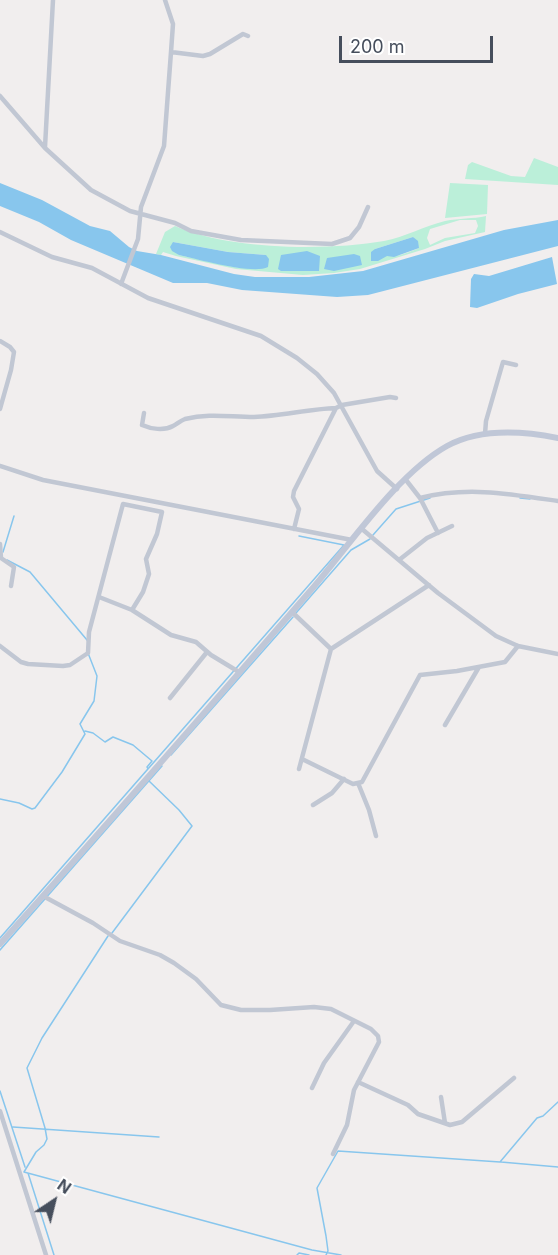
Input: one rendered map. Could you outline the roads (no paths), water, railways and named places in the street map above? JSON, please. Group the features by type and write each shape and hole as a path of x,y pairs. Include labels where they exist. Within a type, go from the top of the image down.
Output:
{"street":[{"path":"45,148 53,0"},
{"path":"121,284 126,266 135,248 140,227 140,214 164,146 172,24 165,0"},
{"path":"171,52 203,56 243,34 248,36"},
{"path":"0,96 45,148 91,190 140,214 175,223 191,231 282,243 332,244 350,237 359,227 368,207"},
{"path":"0,232 52,258 92,268 148,298 261,336 297,358 317,374 334,393 339,406 377,471 397,489"},
{"path":"0,341 10,346 14,352 0,409"},
{"path":"486,434 486,422 503,362 516,365"},
{"path":"144,412 142,425 159,429 173,427 183,420 202,416 220,414 252,417 396,398"},
{"path":"294,529 299,509 293,497 294,491 339,406"},
{"path":"0,944 397,489 432,455 469,437 486,434 519,432 558,438"},
{"path":"0,466 43,480 353,540"},
{"path":"406,480 420,498 438,533"},
{"path":"420,498 441,492 490,491 558,501"},
{"path":"0,646 21,662 28,664 70,665 90,651 88,635 123,504 162,512 157,534 146,559 149,574 143,592 132,610"},
{"path":"399,560 427,538 452,526"},
{"path":"362,529 487,630 518,646 558,654"},
{"path":"0,544 2,558 14,567 11,586"},
{"path":"299,768 331,649 429,585"},
{"path":"99,597 132,610 171,635 196,642 207,652 239,672"},
{"path":"292,612 331,649"},
{"path":"302,759 353,784 358,783 365,777 420,675 505,662 518,646"},
{"path":"170,698 207,652"},
{"path":"446,725 479,667"},
{"path":"313,805 332,793 344,779"},
{"path":"358,783 376,836"},
{"path":"43,896 120,941 174,963 196,979 221,1005 241,1010 331,1009 371,1029 378,1036 379,1042 354,1089 347,1125 333,1154"},
{"path":"312,1088 324,1063 354,1021"},
{"path":"358,1082 408,1105 418,1114 450,1125 462,1122 514,1078"},
{"path":"441,1097 445,1123"},
{"path":"0,1111 46,1255"}],"water":[{"path":"0,183 42,200 90,226 110,231 137,251 255,277 309,277 363,271 504,230 558,220 558,246 368,295 337,297 242,290 207,283 173,283 71,240 39,222 0,206"},
{"path":"413,237 418,241 419,248 394,257 387,256 378,261 371,261 371,252 375,249"},
{"path":"173,242 228,252 266,255 269,259 268,267 238,268 179,255 170,247"},
{"path":"307,251 320,256 319,271 281,271 278,269 281,255"},
{"path":"354,254 360,256 362,265 334,271 324,269 327,258"},
{"path":"552,257 557,284 477,308 470,307 471,279 474,274 489,276"}],"waterway":[{"path":"373,535 396,509 430,498"},
{"path":"520,498 530,499"},
{"path":"3,552 14,516"},
{"path":"0,938 344,545 299,536"},
{"path":"296,613 351,550 370,539"},
{"path":"7,560 30,572 87,640"},
{"path":"171,755 293,617"},
{"path":"0,799 35,808 62,772 85,734 80,724 94,701 97,676 88,653"},
{"path":"85,731 93,733 105,742 113,737 133,745 152,761 148,769"},
{"path":"0,950 162,766"},
{"path":"112,933 192,826 149,781"},
{"path":"108,936 42,1038 27,1068 47,1139 24,1172 312,1250 341,1255"},
{"path":"0,1091 25,1167"},
{"path":"326,1255 328,1251 326,1236 317,1188 338,1151 500,1162 537,1118 543,1116 558,1102"},
{"path":"13,1127 159,1137"},
{"path":"501,1162 558,1167"},
{"path":"28,1173 54,1255"},
{"path":"297,1255 299,1253 309,1255"}]}
